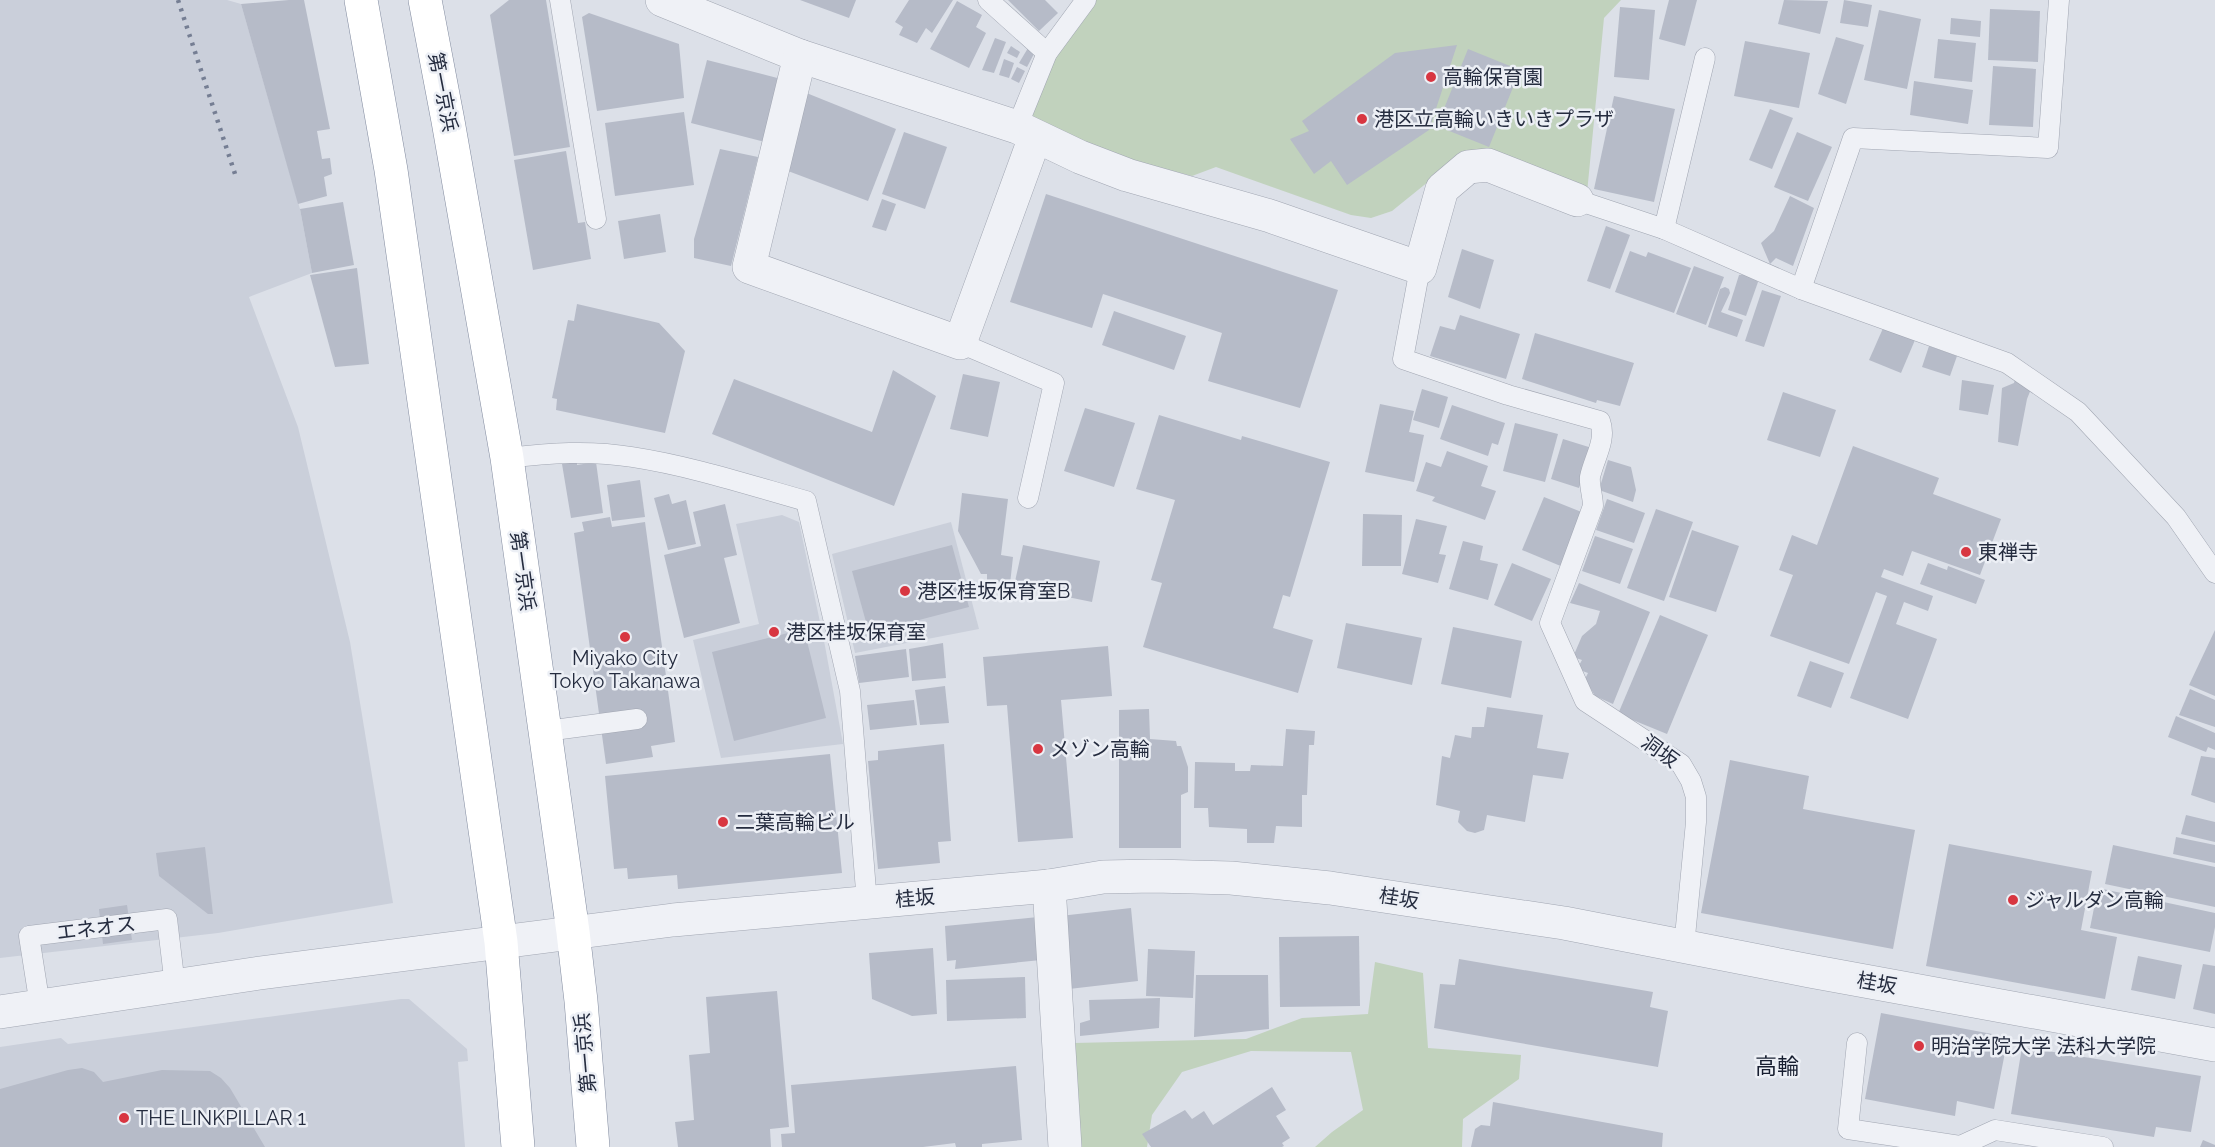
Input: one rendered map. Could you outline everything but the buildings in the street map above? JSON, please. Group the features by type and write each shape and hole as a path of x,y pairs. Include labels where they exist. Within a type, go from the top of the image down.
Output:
{"highway":[{"path":"361,0 391,170 501,942 518,1147"},
{"name":"第一京浜","path":"425,0 507,458 573,932 593,1147"}],"street":[{"path":"662,0 800,56 1026,132 1080,157 1127,175 1270,216 1420,268 1442,189 1468,167 1488,165 1577,200"},
{"path":"800,56 749,267 960,343 1026,132"},
{"name":"桂坂","path":"501,942 672,920 1049,886 1102,877 1231,878 1330,888 1564,923 2215,1045"},
{"path":"1049,886 1065,1147"},
{"path":"0,1014 260,973 501,942"},
{"path":"0,1014 501,942"}],"lane":[{"path":"560,0 596,219"},
{"path":"988,0 1047,53"},
{"path":"1026,132 1047,53 1086,0"},
{"path":"1801,289 1853,138 2048,148 2059,0"},
{"path":"1664,229 1705,58"},
{"path":"1577,200 1664,229 1801,289 2007,363 2078,412 2176,517 2215,573"},
{"name":"洞坂","path":"1420,268 1403,360 1508,395 1600,421 1604,432 1589,480 1593,494 1593,506 1550,623 1585,701 1681,764 1691,781 1696,797 1696,822 1684,947"},
{"path":"960,343 1054,383 1028,498"},
{"path":"507,458 555,453 631,457 692,470 806,501 850,692 867,903"},
{"path":"546,731 637,719"},
{"name":"エネオス","path":"40,1006 29,936 167,919 176,986"},
{"path":"1857,1043 1848,1129 1960,1146 1995,1130 2103,1147"}],"shaded area":[{"path":"0,0 227,0 241,4 300,209 312,273 249,297 298,427 350,642 393,903 218,933 0,958"},
{"name":"港区桂坂保育室","path":"782,515 799,522 843,744 721,758 693,640 759,624 736,524"},
{"name":"港区桂坂保育室B","path":"951,522 979,629 855,653 832,554"},
{"path":"409,999 467,1049 468,1061 458,1062 465,1147 0,1147 0,1047 61,1038 68,1044"}],"green space":[{"path":"1095,0 1621,0 1604,18 1587,193 1465,152 1392,211 1371,218 1351,215 1216,167 1192,176 1114,156 1026,117 1052,59"},
{"path":"1375,962 1423,973 1428,1048 1521,1055 1519,1079 1463,1119 1462,1147 1315,1147 1363,1110 1351,1052 1251,1051 1182,1072 1152,1115 1147,1147 1079,1147 1074,1043 1246,1039 1302,1018 1368,1014"}],"railway":[{"path":"178,0 236,177"}],"place":[{"name":"高輪保育園","path":"1431,77"},
{"name":"港区立高輪いきいきプラザ","path":"1362,119"},
{"name":"東禅寺","path":"1966,552"},
{"name":"港区桂坂保育室B","path":"905,591"},
{"name":"港区桂坂保育室","path":"774,632"},
{"name":"Miyako City Tokyo Takanawa","path":"625,637"},
{"name":"メゾン高輪","path":"1038,749"},
{"name":"二葉高輪ビル","path":"723,822"},
{"name":"ジャルダン高輪","path":"2013,900"},
{"name":"明治学院大学 法科大学院","path":"1919,1046"},
{"name":"THE LINKPILLAR 1","path":"124,1118"}],"district":[{"name":"高輪","path":"1777,1066"}]}
